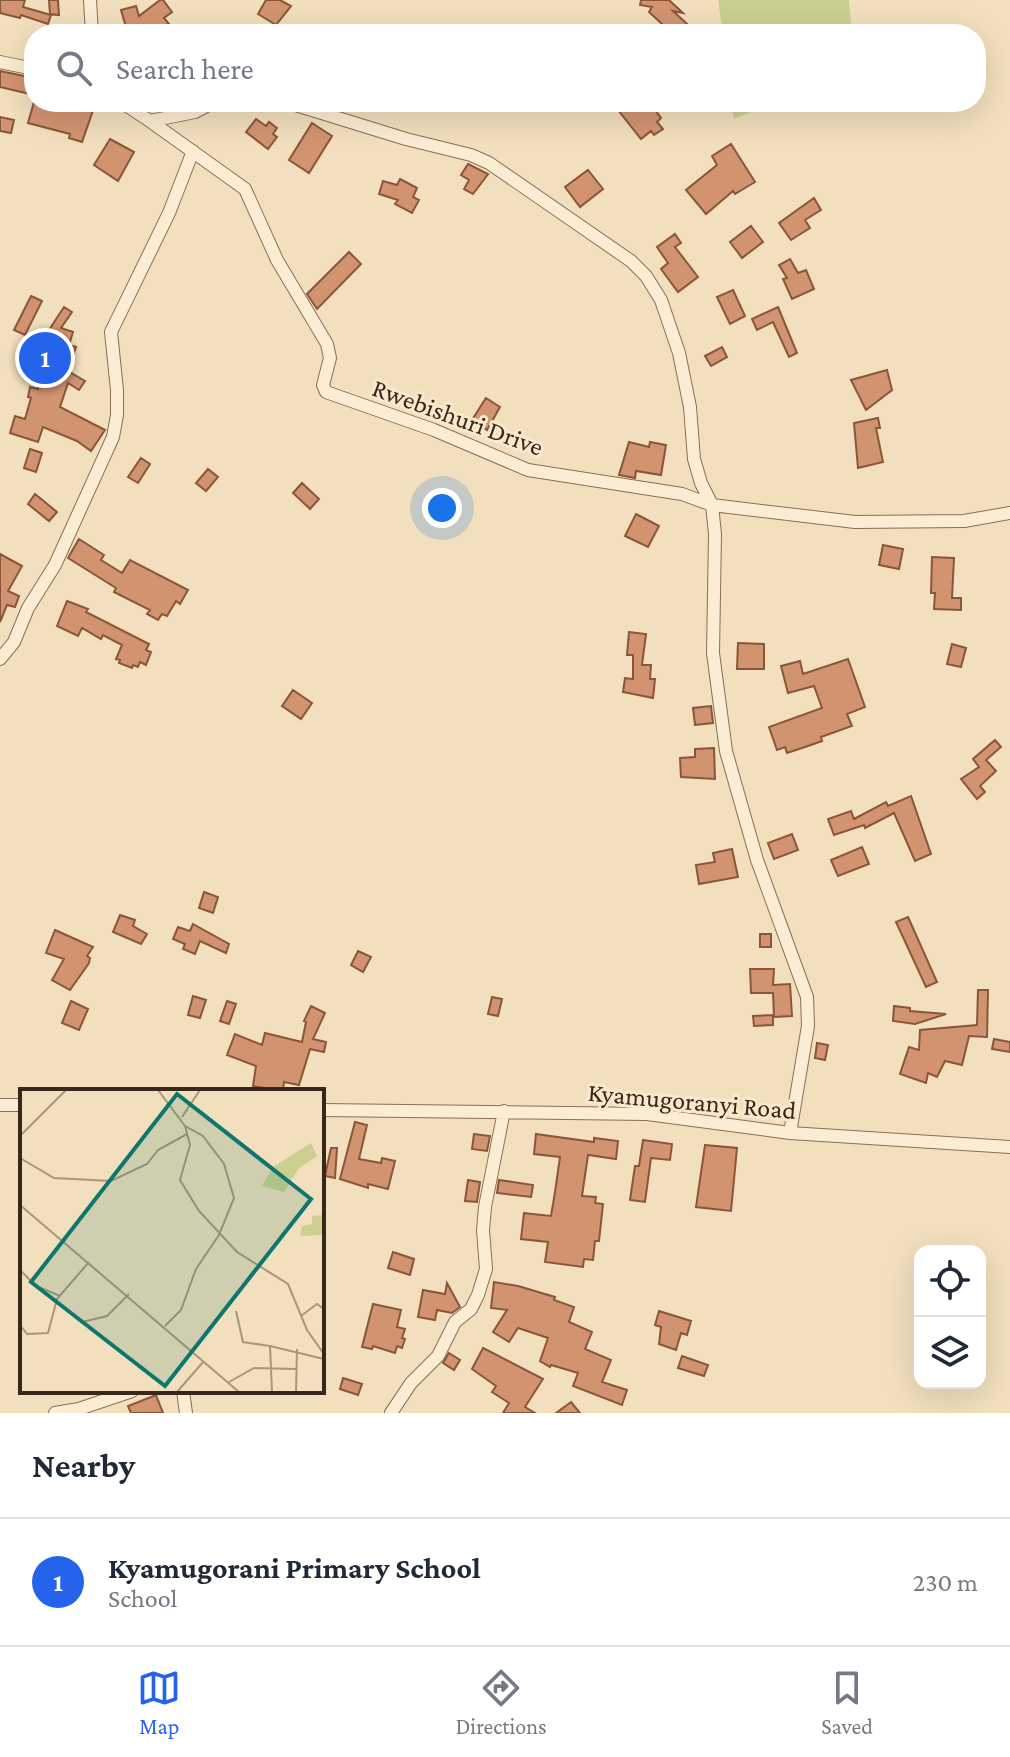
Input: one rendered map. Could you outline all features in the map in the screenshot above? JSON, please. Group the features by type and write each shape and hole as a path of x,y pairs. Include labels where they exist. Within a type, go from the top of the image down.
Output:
{"street":[{"path":"90,0 91,24"},
{"path":"0,62 24,67"},
{"name":"Rwebishuri Drive","path":"136,112 238,183 253,203 277,260 327,344 329,363 323,385 326,392 434,430 528,470 682,494 712,505 855,522 964,521 1010,513"},
{"path":"150,121 195,112"},
{"path":"318,112 471,155 489,163 631,261 646,276 661,300 679,353 690,407 694,459 712,505 715,534 713,653 726,751 757,860 807,997 808,1026 790,1133"},
{"path":"0,659 14,642 28,608 55,565 113,437 117,390 111,332 169,213 193,151"},
{"name":"Kyamugoranyi Road","path":"324,1110 647,1114 790,1133 1010,1147"},
{"path":"391,1413 411,1383 438,1356 455,1322 471,1309 478,1295 486,1269 485,1207 504,1111"},
{"path":"55,1413 79,1409 126,1393"},
{"path":"183,1393 186,1413"}],"green space":[{"path":"718,0 849,0 851,24 722,24"},
{"path":"733,112 750,112 734,119"}],"building":[{"path":"0,0 25,0 23,7 51,15 48,24 21,15 20,18 0,13"},
{"path":"49,0 58,0 59,15 50,14"},
{"path":"160,0 172,12 164,18 169,24 125,24 121,10 136,6 139,16"},
{"path":"266,0 280,0 291,6 277,24 258,14"},
{"path":"641,0 669,0 683,13 673,11 687,24 662,24 649,12 652,7 640,5"},
{"path":"0,71 24,76 24,93 0,87"},
{"path":"31,112 92,112 82,142 69,138 70,134 28,123"},
{"path":"620,112 656,112 661,118 657,122 663,129 654,135 651,131 641,139"},
{"path":"0,117 14,120 11,133 0,131"},
{"path":"256,119 266,126 269,122 277,128 273,134 277,137 268,149 246,132"},
{"path":"312,123 332,136 309,173 289,160"},
{"path":"110,139 134,152 118,181 94,165"},
{"path":"731,144 755,182 735,194 733,191 706,214 686,190 717,165 712,156"},
{"path":"468,164 488,174 473,194 464,189 469,180 461,175"},
{"path":"588,170 603,189 580,207 565,187"},
{"path":"400,179 417,188 413,197 419,200 412,213 395,204 398,200 379,194 383,181 397,185"},
{"path":"814,198 821,210 805,220 810,228 791,240 779,223"},
{"path":"751,226 763,242 742,258 730,242"},
{"path":"675,234 681,243 675,247 698,277 678,292 661,269 668,263 657,247"},
{"path":"349,252 361,264 317,309 307,294"},
{"path":"790,259 798,273 806,270 814,289 792,299 783,279 787,278 779,265"},
{"path":"733,290 745,316 730,324 717,297"},
{"path":"31,296 42,301 25,335 14,330"},
{"path":"64,307 72,312 61,328 73,332 69,345 76,347 68,371 85,381 79,390 68,383 60,407 105,430 91,451 77,441 43,427 38,442 10,433 15,416 25,419 31,398 28,397 30,387 38,389 53,333 49,330"},
{"path":"778,307 797,353 789,357 773,322 757,330 752,319"},
{"path":"722,347 727,357 711,366 705,356"},
{"path":"887,370 892,390 866,410 851,380"},
{"path":"486,398 500,407 487,430 472,420"},
{"path":"878,418 880,428 876,428 883,462 858,468 854,423"},
{"path":"629,442 649,447 650,442 666,445 661,475 636,471 635,478 619,475"},
{"path":"30,449 42,453 36,472 24,468"},
{"path":"141,458 150,464 138,483 128,477"},
{"path":"208,469 218,477 206,491 196,483"},
{"path":"302,483 319,499 310,509 293,493"},
{"path":"35,494 57,512 49,521 28,504"},
{"path":"636,514 659,526 648,547 625,536"},
{"path":"79,539 104,555 101,560 122,573 130,560 188,590 180,604 176,601 167,616 162,614 158,620 147,614 150,610 114,592 116,588 68,558"},
{"path":"883,545 903,549 899,569 879,565"},
{"path":"0,554 22,566 8,591 19,596 15,607 7,605 0,622"},
{"path":"932,557 954,558 952,598 961,598 961,610 934,609"},
{"path":"67,601 88,609 86,612 149,644 146,650 151,652 146,665 140,662 138,667 133,665 132,668 119,663 120,660 116,659 122,645 103,635 101,639 82,628 78,636 57,626"},
{"path":"629,632 646,634 642,665 651,665 650,679 655,679 653,698 623,692 625,678 633,679 633,655 627,655"},
{"path":"738,643 764,644 764,669 737,669"},
{"path":"952,644 966,648 961,667 947,664"},
{"path":"848,659 865,707 847,714 852,726 787,753 785,747 777,750 769,727 822,708 814,686 788,693 781,666 800,661 803,674"},
{"path":"293,690 312,703 301,719 282,706"},
{"path":"711,706 713,723 695,725 693,708"},
{"path":"995,740 1001,747 986,760 996,771 980,786 985,792 977,799 961,779 979,767 973,759"},
{"path":"714,748 715,779 681,777 680,758 695,757 695,749"},
{"path":"911,796 931,854 915,861 894,813 865,828 864,825 834,835 828,819 851,811 854,819 886,802 888,806"},
{"path":"792,834 798,850 774,859 768,843"},
{"path":"862,847 869,864 838,876 831,860"},
{"path":"732,849 738,877 699,884 696,865 715,862 713,853"},
{"path":"204,892 218,897 213,913 199,908"},
{"path":"120,915 135,920 133,926 147,934 141,944 113,932"},
{"path":"908,917 937,982 926,987 896,922"},
{"path":"193,924 229,944 226,953 200,941 195,954 183,949 185,944 173,939 178,927 190,931"},
{"path":"55,930 93,947 87,956 89,963 70,990 52,980 64,959 46,953"},
{"path":"760,934 771,934 771,947 760,947"},
{"path":"358,951 371,957 363,972 351,965"},
{"path":"750,969 774,969 773,985 790,984 792,1016 774,1017 773,993 751,993"},
{"path":"978,990 988,990 987,1037 969,1036 962,1065 945,1061 937,1077 928,1073 926,1083 900,1074 909,1047 919,1050 920,1030 977,1025"},
{"path":"193,996 206,1000 200,1018 188,1015"},
{"path":"492,997 502,999 498,1016 488,1014"},
{"path":"71,1001 88,1009 79,1030 62,1023"},
{"path":"227,1001 236,1004 229,1024 220,1021"},
{"path":"311,1006 325,1013 313,1039 326,1042 324,1052 310,1049 299,1085 284,1082 283,1089 253,1086 256,1066 227,1055 235,1034 262,1045 265,1033 302,1042 304,1021"},
{"path":"894,1006 910,1008 910,1011 946,1014 915,1024 893,1021"},
{"path":"773,1015 773,1025 754,1026 753,1016"},
{"path":"994,1039 1010,1042 1010,1052 992,1049"},
{"path":"817,1043 828,1045 825,1060 815,1058"},
{"path":"355,1122 367,1125 359,1159 381,1163 382,1158 395,1161 388,1189 368,1184 368,1188 340,1179"},
{"path":"474,1134 490,1136 487,1151 472,1149"},
{"path":"536,1134 594,1142 594,1138 618,1141 616,1159 588,1155 582,1196 596,1197 595,1203 603,1204 599,1241 595,1241 593,1260 584,1259 583,1267 545,1262 548,1242 521,1239 524,1213 551,1216 560,1157 534,1154"},
{"path":"643,1140 672,1144 670,1160 651,1158 645,1202 630,1200"},
{"path":"705,1145 737,1148 731,1211 696,1207"},
{"path":"331,1148 337,1148 335,1178 325,1176"},
{"path":"468,1180 480,1182 477,1202 465,1201"},
{"path":"499,1180 533,1185 531,1197 497,1193"},
{"path":"393,1252 414,1259 410,1275 388,1268"},
{"path":"494,1282 555,1297 554,1300 574,1307 569,1322 592,1332 585,1349 611,1360 602,1382 627,1390 622,1405 573,1386 578,1373 550,1367 540,1361 548,1338 518,1328 509,1342 493,1332 507,1310 491,1308"},
{"path":"447,1283 460,1307 452,1313 437,1310 435,1320 418,1317 423,1290 445,1294"},
{"path":"373,1304 401,1310 397,1327 405,1329 402,1338 405,1339 402,1348 397,1346 395,1353 373,1346 372,1349 362,1347"},
{"path":"659,1311 691,1321 687,1335 681,1333 676,1350 659,1344 661,1327 655,1325"},
{"path":"483,1348 543,1379 525,1407 535,1413 503,1413 509,1403 492,1392 496,1386 472,1369"},
{"path":"449,1353 460,1360 454,1370 443,1363"},
{"path":"682,1356 708,1365 704,1376 678,1368"},
{"path":"343,1378 362,1384 358,1395 340,1389"},
{"path":"156,1395 163,1413 131,1413 128,1406"},
{"path":"571,1402 580,1413 556,1413"}],"place":[{"name":"Kyamugorani Primary School","path":"45,358"}]}
